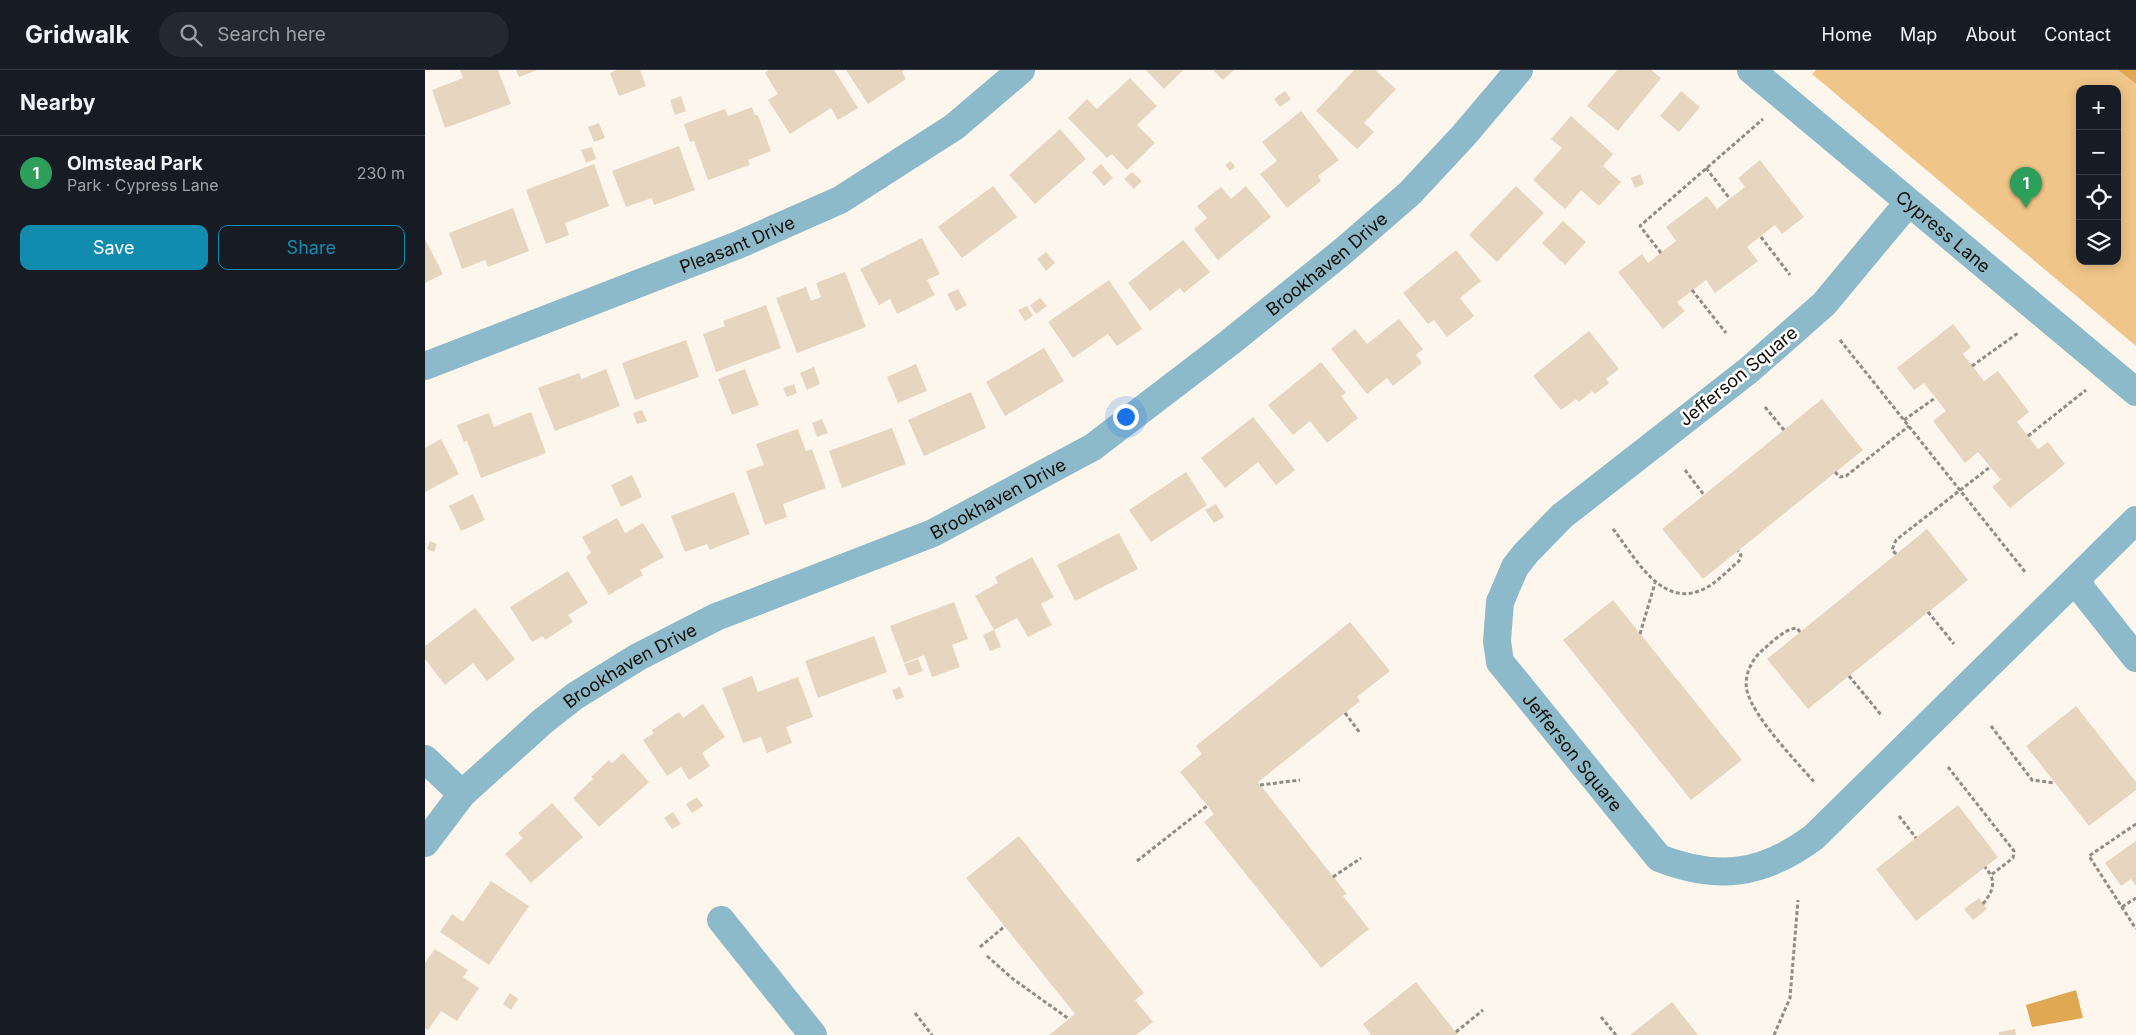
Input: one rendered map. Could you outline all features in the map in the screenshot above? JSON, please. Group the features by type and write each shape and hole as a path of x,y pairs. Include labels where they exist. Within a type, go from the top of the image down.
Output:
{"street":[{"name":"Pleasant Drive","path":"425,366 738,245 840,200 954,127 1021,70"},
{"name":"Brookhaven Drive","path":"425,842 462,794 543,721 575,696 638,657 716,617 933,534 1093,446 1229,343 1342,252 1410,193 1465,135 1519,70"},
{"name":"Cypress Lane","path":"1751,70 2136,392"},
{"name":"Jefferson Square","path":"1908,203 1824,304 1749,370 1562,516 1526,553 1515,568 1500,602 1497,641 1501,662 1659,858 1681,866 1704,871 1728,872 1751,869 1788,855 1814,837 2136,520"},
{"path":"2075,581 2136,658"},
{"path":"425,759 462,794"},
{"path":"721,920 813,1035"}],"path":[{"path":"1661,253 1640,226 1763,119"},
{"path":"1707,168 1730,199"},
{"path":"1761,236 1790,274"},
{"path":"1692,290 1726,333"},
{"path":"1972,366 2018,333"},
{"path":"1840,340 2026,572"},
{"path":"2028,436 2086,390"},
{"path":"1904,420 1935,398"},
{"path":"1765,407 1784,430"},
{"path":"1835,472 1840,477 1846,476 1909,426"},
{"path":"1896,554 1892,550 1896,540 1990,467"},
{"path":"1685,470 1704,494"},
{"path":"1613,529 1655,583 1670,591 1684,594 1698,592 1710,586 1739,561 1741,555 1738,551"},
{"path":"1641,634 1655,583"},
{"path":"1928,612 1954,644"},
{"path":"1800,632 1797,628 1790,628 1758,653 1748,671 1747,690 1754,707 1815,783"},
{"path":"1849,676 1882,716"},
{"path":"1345,713 1360,733"},
{"path":"1991,726 2032,780 2055,783"},
{"path":"1948,767 2014,851 2013,858 1991,874"},
{"path":"1260,785 1300,780"},
{"path":"1137,861 1207,806"},
{"path":"1899,816 1916,838"},
{"path":"2136,824 2089,856 2136,929"},
{"path":"1333,877 1361,858"},
{"path":"1983,904 1991,893 1994,884 1991,874 1985,867"},
{"path":"2122,907 2136,898"},
{"path":"1774,1035 1790,998 1798,900"},
{"path":"980,946 1005,926"},
{"path":"987,956 1013,979 1069,1019"},
{"path":"1455,1032 1483,1010"},
{"path":"915,1013 932,1035"},
{"path":"1601,1017 1615,1035"}],"shaded area":[{"path":"1816,70 2118,70 2136,84 2136,346 1812,74"},
{"path":"2118,70 2136,70 2136,84"},
{"path":"2076,990 2083,1018 2032,1027 2026,1005"}],"building":[{"path":"460,70 498,70 511,104 445,128 432,90 463,78"},
{"path":"516,70 537,70 519,77"},
{"path":"617,70 640,70 646,86 619,96 610,73"},
{"path":"769,70 834,70 858,108 838,120 831,108 790,134 768,100 778,94 765,73"},
{"path":"846,70 905,70 902,72 906,79 868,104"},
{"path":"1146,70 1183,70 1164,89"},
{"path":"1213,70 1234,70 1223,80"},
{"path":"1354,70 1375,70 1396,89 1364,123 1374,132 1357,149 1316,111"},
{"path":"1617,70 1651,70 1661,78 1618,131 1587,106"},
{"path":"1130,78 1157,106 1137,125 1155,143 1127,170 1112,154 1107,158 1068,118 1087,99 1097,109"},
{"path":"1285,91 1291,99 1280,107 1274,99"},
{"path":"1681,91 1700,107 1679,132 1660,116"},
{"path":"681,96 686,111 675,115 670,100"},
{"path":"752,107 755,115 758,115 771,151 748,160 750,165 708,180 694,141 690,142 684,124 725,109 728,116"},
{"path":"1301,111 1339,160 1318,176 1321,181 1287,208 1260,174 1277,161 1262,142"},
{"path":"1571,116 1613,154 1603,166 1621,182 1599,206 1581,190 1565,209 1533,180 1562,148 1551,139"},
{"path":"599,123 605,138 594,142 588,127"},
{"path":"1060,129 1086,159 1035,204 1009,175"},
{"path":"679,146 695,190 654,205 652,198 626,207 612,171"},
{"path":"592,147 596,159 586,163 581,150"},
{"path":"1760,160 1804,217 1782,234 1775,225 1747,247 1758,261 1715,293 1706,280 1677,302 1685,311 1663,329 1618,272 1642,254 1648,263 1676,241 1666,227 1707,196 1717,209 1745,187 1738,178"},
{"path":"1231,161 1235,167 1230,171 1225,165"},
{"path":"594,164 609,206 565,223 569,235 546,244 526,190"},
{"path":"1101,164 1113,178 1104,186 1092,172"},
{"path":"1132,172 1142,181 1134,189 1124,179"},
{"path":"1640,174 1644,184 1635,188 1631,178"},
{"path":"993,186 1017,217 962,258 938,227"},
{"path":"1246,186 1271,217 1218,260 1194,229 1207,218 1197,206 1221,187 1231,199"},
{"path":"1516,186 1544,213 1497,262 1469,235"},
{"path":"513,208 529,251 488,267 485,260 462,269 449,233"},
{"path":"1563,221 1586,242 1565,265 1542,243"},
{"path":"922,238 940,274 927,280 935,295 897,314 890,299 879,305 860,269"},
{"path":"425,239 443,274 425,283"},
{"path":"1183,240 1210,272 1184,293 1180,288 1150,311 1128,283"},
{"path":"1456,250 1481,281 1460,298 1474,316 1447,337 1434,320 1428,324 1403,293"},
{"path":"1046,252 1055,263 1046,271 1037,259"},
{"path":"845,272 866,327 797,353 776,298 806,287 811,301 821,297 816,283"},
{"path":"1109,280 1142,329 1117,346 1108,334 1073,358 1048,322"},
{"path":"958,289 967,305 956,311 947,294"},
{"path":"1040,298 1047,306 1036,314 1030,305"},
{"path":"766,305 781,348 716,372 703,334 725,326 723,321"},
{"path":"1027,306 1033,316 1025,321 1018,310"},
{"path":"1399,319 1423,349 1416,355 1422,363 1393,386 1387,378 1367,394 1331,349 1355,329 1367,344"},
{"path":"1953,324 1971,347 1963,354 1984,381 1998,371 2029,412 2017,422 2038,449 2048,442 2065,464 2010,508 1992,487 2001,480 1978,452 1965,463 1933,421 1946,411 1924,383 1914,390 1897,368"},
{"path":"1589,331 1619,369 1606,379 1609,383 1595,394 1592,391 1579,402 1576,399 1561,410 1533,376"},
{"path":"686,340 699,377 635,400 622,363"},
{"path":"1044,348 1064,381 1005,416 986,382"},
{"path":"1321,362 1346,393 1341,396 1358,418 1327,443 1310,421 1293,435 1268,405"},
{"path":"916,364 927,391 898,403 887,377"},
{"path":"814,367 820,384 807,390 800,373"},
{"path":"606,369 620,406 555,431 538,388 579,373 582,379"},
{"path":"745,369 759,405 732,415 718,379"},
{"path":"794,384 797,393 787,397 783,388"},
{"path":"971,392 986,428 924,456 908,420"},
{"path":"1822,399 1863,450 1703,579 1662,529"},
{"path":"642,410 647,421 637,424 633,413"},
{"path":"531,412 546,453 481,478 467,441 464,442 457,425 489,413 494,427"},
{"path":"1253,417 1295,470 1276,485 1258,462 1225,488 1201,458"},
{"path":"822,419 828,433 817,437 812,423"},
{"path":"892,428 906,464 842,488 829,451"},
{"path":"798,429 806,451 812,449 826,488 783,504 787,517 765,525 746,471 764,465 756,444"},
{"path":"441,439 459,474 425,492 425,448"},
{"path":"1186,472 1207,505 1151,542 1129,510"},
{"path":"632,475 642,497 621,507 611,485"},
{"path":"734,492 750,534 710,550 707,544 685,552 671,516"},
{"path":"473,494 485,520 461,531 449,506"},
{"path":"1216,504 1224,517 1214,523 1205,510"},
{"path":"617,518 625,533 643,523 664,557 640,570 643,575 609,595 586,557 591,553 582,537"},
{"path":"1927,529 1968,580 1808,709 1767,659"},
{"path":"1119,533 1138,569 1075,601 1057,565"},
{"path":"430,541 437,544 434,552 427,549"},
{"path":"1032,557 1054,597 1041,604 1052,625 1028,637 1017,618 994,630 975,596 998,583 995,577"},
{"path":"568,571 588,603 568,615 573,622 545,640 543,636 532,642 510,607"},
{"path":"1613,600 1742,760 1691,800 1563,640"},
{"path":"954,602 968,639 952,645 960,667 932,677 924,655 904,663 890,626"},
{"path":"475,608 515,659 487,681 473,663 445,685 425,659 425,646"},
{"path":"1350,622 1390,671 1357,697 1360,701 1258,782 1347,894 1343,896 1369,929 1321,968 1204,822 1214,814 1180,772 1202,754 1196,746"},
{"path":"994,630 1001,647 990,651 983,635"},
{"path":"874,636 887,672 818,698 805,661"},
{"path":"918,659 923,671 909,676 904,664"},
{"path":"752,676 758,692 798,677 813,717 786,727 792,743 767,753 761,737 743,743 722,688"},
{"path":"900,687 904,697 896,700 892,690"},
{"path":"703,704 725,737 702,753 710,766 689,780 681,767 667,776 643,740 654,733 652,730 679,712 683,718"},
{"path":"2076,706 2136,782 2136,790 2089,826 2026,746"},
{"path":"623,753 649,782 599,827 573,798 609,760 612,763"},
{"path":"697,797 703,806 692,813 686,804"},
{"path":"552,803 583,837 531,883 505,854 523,838 518,833"},
{"path":"1958,805 1998,857 1916,921 1876,869"},
{"path":"673,812 681,824 672,829 664,818"},
{"path":"1019,836 1144,993 1135,1000 1153,1022 1136,1035 1049,1035 1075,1014 966,878"},
{"path":"2136,841 2136,886 2131,879 2121,886 2105,863"},
{"path":"491,881 529,906 489,965 440,932 452,914 463,922"},
{"path":"1979,898 1987,909 1973,920 1964,909"},
{"path":"435,949 468,970 463,977 479,988 457,1021 441,1011 428,1030 425,1028 425,963"},
{"path":"1416,982 1458,1035 1371,1035 1363,1024"},
{"path":"510,993 518,999 511,1010 503,1004"},
{"path":"1672,1002 1698,1035 1630,1035"},
{"path":"2015,1029 2016,1035 1999,1035 1999,1032"}],"place":[{"name":"Olmstead Park","path":"2026,208"}]}
